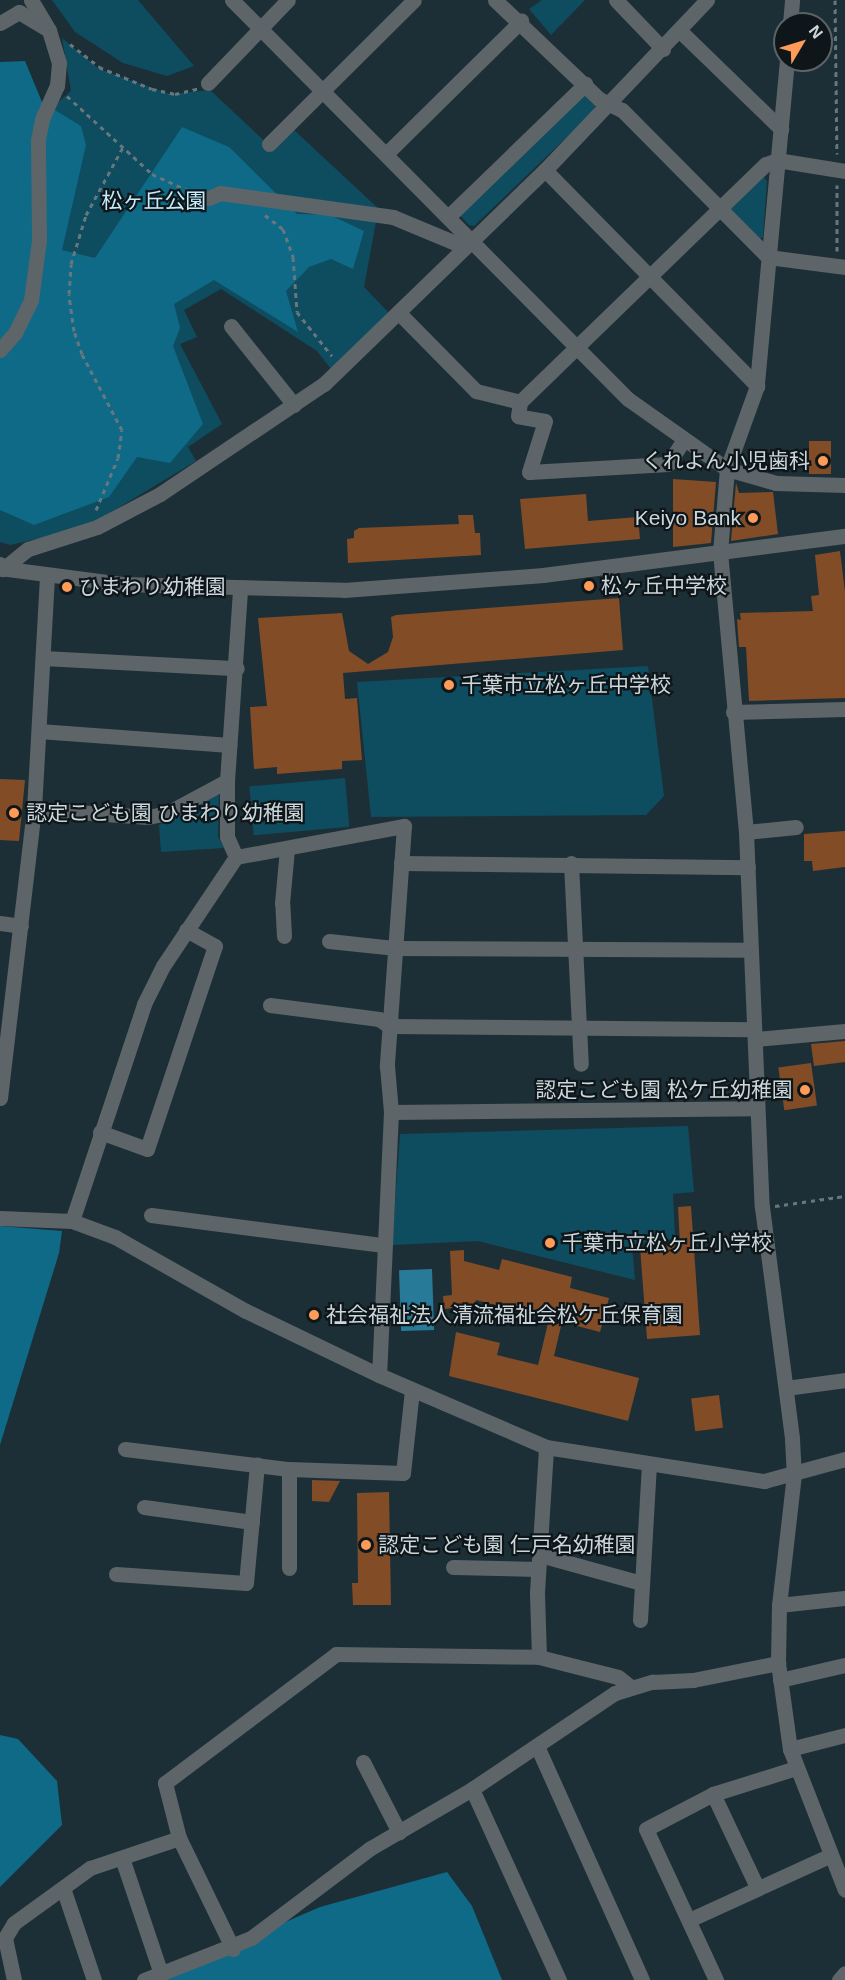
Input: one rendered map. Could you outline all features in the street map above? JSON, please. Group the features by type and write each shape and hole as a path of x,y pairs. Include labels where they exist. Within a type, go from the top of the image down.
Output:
{"street":[{"path":"0,350 15,333 31,300 39,240 38,140 54,93 59,63 49,30 31,0"},
{"path":"232,0 449,216 469,243 628,399 683,441 726,469 776,483 845,485"},
{"path":"208,82 288,0"},
{"path":"269,144 414,0"},
{"path":"496,0 609,106 622,110 768,257 841,264"},
{"path":"616,0 663,49"},
{"path":"1,567 28,549 92,529 160,494 294,405 342,368 609,106 707,0"},
{"path":"0,23 19,12 49,30"},
{"path":"386,154 521,21"},
{"path":"680,31 781,129"},
{"path":"786,72 757,386 726,469 720,552 733,712 746,832 762,1208 786,1388 794,1474 779,1605 778,1664 790,1749 845,1890"},
{"path":"449,216 585,84"},
{"path":"683,441 668,464 529,471 545,421 518,416 520,402 578,349 766,164 777,160 841,177"},
{"path":"545,170 757,386"},
{"path":"209,198 220,193 393,218 469,243"},
{"path":"399,313 476,391 520,402"},
{"path":"231,326 294,405"},
{"path":"1,567 47,576 240,589 344,590 455,584 845,536"},
{"path":"0,1098 2,1056 21,926 34,809 47,576"},
{"path":"236,856 227,837 227,780 237,668 240,589"},
{"path":"43,658 237,668"},
{"path":"733,712 845,709"},
{"path":"39,731 229,745"},
{"path":"34,809 148,817 167,813 227,780"},
{"path":"72,1221 144,1004 186,930 236,856 287,849 404,826 387,1066 391,1112 383,1245 379,1375"},
{"path":"746,832 796,827"},
{"path":"284,936 282,903 287,849"},
{"path":"401,863 571,863 748,867"},
{"path":"571,863 581,1064"},
{"path":"0,923 21,926"},
{"path":"100,1132 147,1149 215,946 186,930"},
{"path":"329,941 394,948 751,950"},
{"path":"270,1005 379,1019 389,1026 754,1034 845,1031"},
{"path":"391,1112 757,1108"},
{"path":"151,1215 383,1245"},
{"path":"0,1218 72,1221 115,1237 206,1290 379,1375 546,1447 649,1466 764,1481 845,1460"},
{"path":"786,1388 845,1380"},
{"path":"125,1449 290,1469 404,1473 412,1390"},
{"path":"539,1657 539,1562 546,1447"},
{"path":"116,1574 246,1583 257,1465"},
{"path":"639,1620 649,1466"},
{"path":"290,1469 290,1568"},
{"path":"144,1507 252,1522"},
{"path":"453,1568 539,1562 642,1583"},
{"path":"779,1605 845,1598"},
{"path":"233,1948 179,1838 165,1783 336,1654 539,1657 618,1677 631,1687"},
{"path":"144,1980 233,1948 304,1901 369,1849 472,1790 595,1704 631,1687 778,1664"},
{"path":"780,1680 845,1665"},
{"path":"790,1749 845,1735"},
{"path":"537,1746 642,1980"},
{"path":"363,1762 399,1832"},
{"path":"716,1980 646,1829 713,1794 796,1768"},
{"path":"472,1790 559,1980"},
{"path":"713,1794 757,1887"},
{"path":"14,1980 5,1938 8,1930 90,1868 179,1838"},
{"path":"689,1920 831,1855"},
{"path":"122,1858 161,1974"},
{"path":"63,1888 94,1980"},
{"path":"839,1980 845,1973"}],"path":[{"path":"835,0 837,156"},
{"path":"49,30 99,67 152,89 175,94 193,92 208,82"},
{"path":"54,93 123,147 152,174 172,186 209,198"},
{"path":"92,529 102,490 118,458 122,430 82,354 74,331 69,294 71,264 86,215 123,147"},
{"path":"841,177 841,264"},
{"path":"255,211 283,229 293,256 297,312 342,368"},
{"path":"762,1208 845,1196"}],"green space":[{"path":"52,0 138,0 194,66 167,76 123,63 75,32"},
{"path":"542,0 585,0 551,35 529,9"},
{"name":"松ヶ丘公園","path":"62,38 99,69 170,94 210,90 273,149 294,130 395,224 376,222 364,287 389,313 331,369 317,351 221,289 184,310 197,337 180,344 222,424 188,447 196,461 103,517 67,532 10,545 0,542 0,358 49,110 71,91"},
{"name":"松ヶ丘公園","path":"25,61 42,102 81,126 86,145 62,250 95,258 182,127 229,147 297,214 330,215 364,231 353,269 331,259 309,267 286,291 298,332 214,280 174,304 180,328 173,346 203,424 170,463 137,457 109,497 34,525 0,510 0,62"},
{"path":"582,93 595,106 594,111 474,226 469,225 458,213"},
{"path":"762,175 767,181 763,237 758,240 730,212 731,205"},
{"path":"648,666 664,796 646,815 371,817 357,682"},
{"path":"345,778 349,827 254,835 249,786"},
{"path":"219,794 218,837 224,848 161,852 159,825"},
{"path":"688,1126 694,1192 673,1194 675,1239 632,1244 635,1280 478,1241 392,1245 400,1134"},
{"path":"0,1226 62,1231 59,1253 0,1445"},
{"path":"0,1735 18,1739 57,1781 62,1825 0,1887"},
{"path":"447,1872 472,1906 502,1980 153,1980 320,1907"}],"shaded area":[{"path":"432,1269 434,1330 401,1331 399,1270"}],"building":[{"path":"809,441 831,441 831,474 809,474"},
{"path":"673,479 716,482 711,543 673,547"},
{"path":"736,483 739,493 773,492 778,534 731,541"},
{"path":"586,494 588,521 638,517 640,539 525,549 520,499"},
{"path":"458,515 473,515 475,533 480,533 481,555 348,563 347,539 354,538 354,531 359,528 459,524"},
{"path":"840,551 845,592 845,698 749,701 746,647 739,647 737,619 741,620 740,613 813,611 811,596 819,595 815,555"},
{"path":"619,598 623,650 343,673 345,699 357,698 362,760 342,761 342,769 277,774 277,767 254,769 250,707 267,706 258,618 342,613 349,651 368,664 388,652 393,637 391,617 396,615"},
{"name":"認定こども園 ひまわり幼稚園","path":"0,779 25,780 19,841 0,840"},
{"path":"845,831 845,867 813,871 812,861 804,861 804,834"},
{"path":"845,1041 845,1062 814,1066 811,1044"},
{"path":"811,1063 817,1106 784,1110 778,1068"},
{"path":"691,1206 700,1335 647,1339 640,1247 680,1244 678,1207"},
{"path":"464,1250 464,1261 499,1270 502,1259 572,1277 570,1288 609,1298 600,1332 562,1322 554,1356 639,1378 628,1421 449,1376 456,1332 500,1343 497,1355 538,1365 549,1319 476,1300 474,1306 444,1309 443,1296 452,1295 450,1251"},
{"path":"719,1395 723,1428 695,1431 691,1398"},
{"path":"312,1480 340,1481 329,1502 312,1501"},
{"path":"389,1492 391,1605 353,1605 352,1583 358,1583 357,1493"}],"place":[{"name":"くれよん小児歯科","path":"823,461"},
{"name":"Keiyo Bank","path":"753,518"},
{"name":"松ヶ丘中学校","path":"589,586"},
{"name":"ひまわり幼稚園","path":"67,587"},
{"name":"千葉市立松ヶ丘中学校","path":"449,685"},
{"name":"認定こども園 ひまわり幼稚園","path":"14,813"},
{"name":"認定こども園 松ケ丘幼稚園","path":"805,1090"},
{"name":"千葉市立松ヶ丘小学校","path":"550,1243"},
{"name":"社会福祉法人清流福祉会松ケ丘保育園","path":"314,1315"},
{"name":"認定こども園 仁戸名幼稚園","path":"366,1545"}]}
